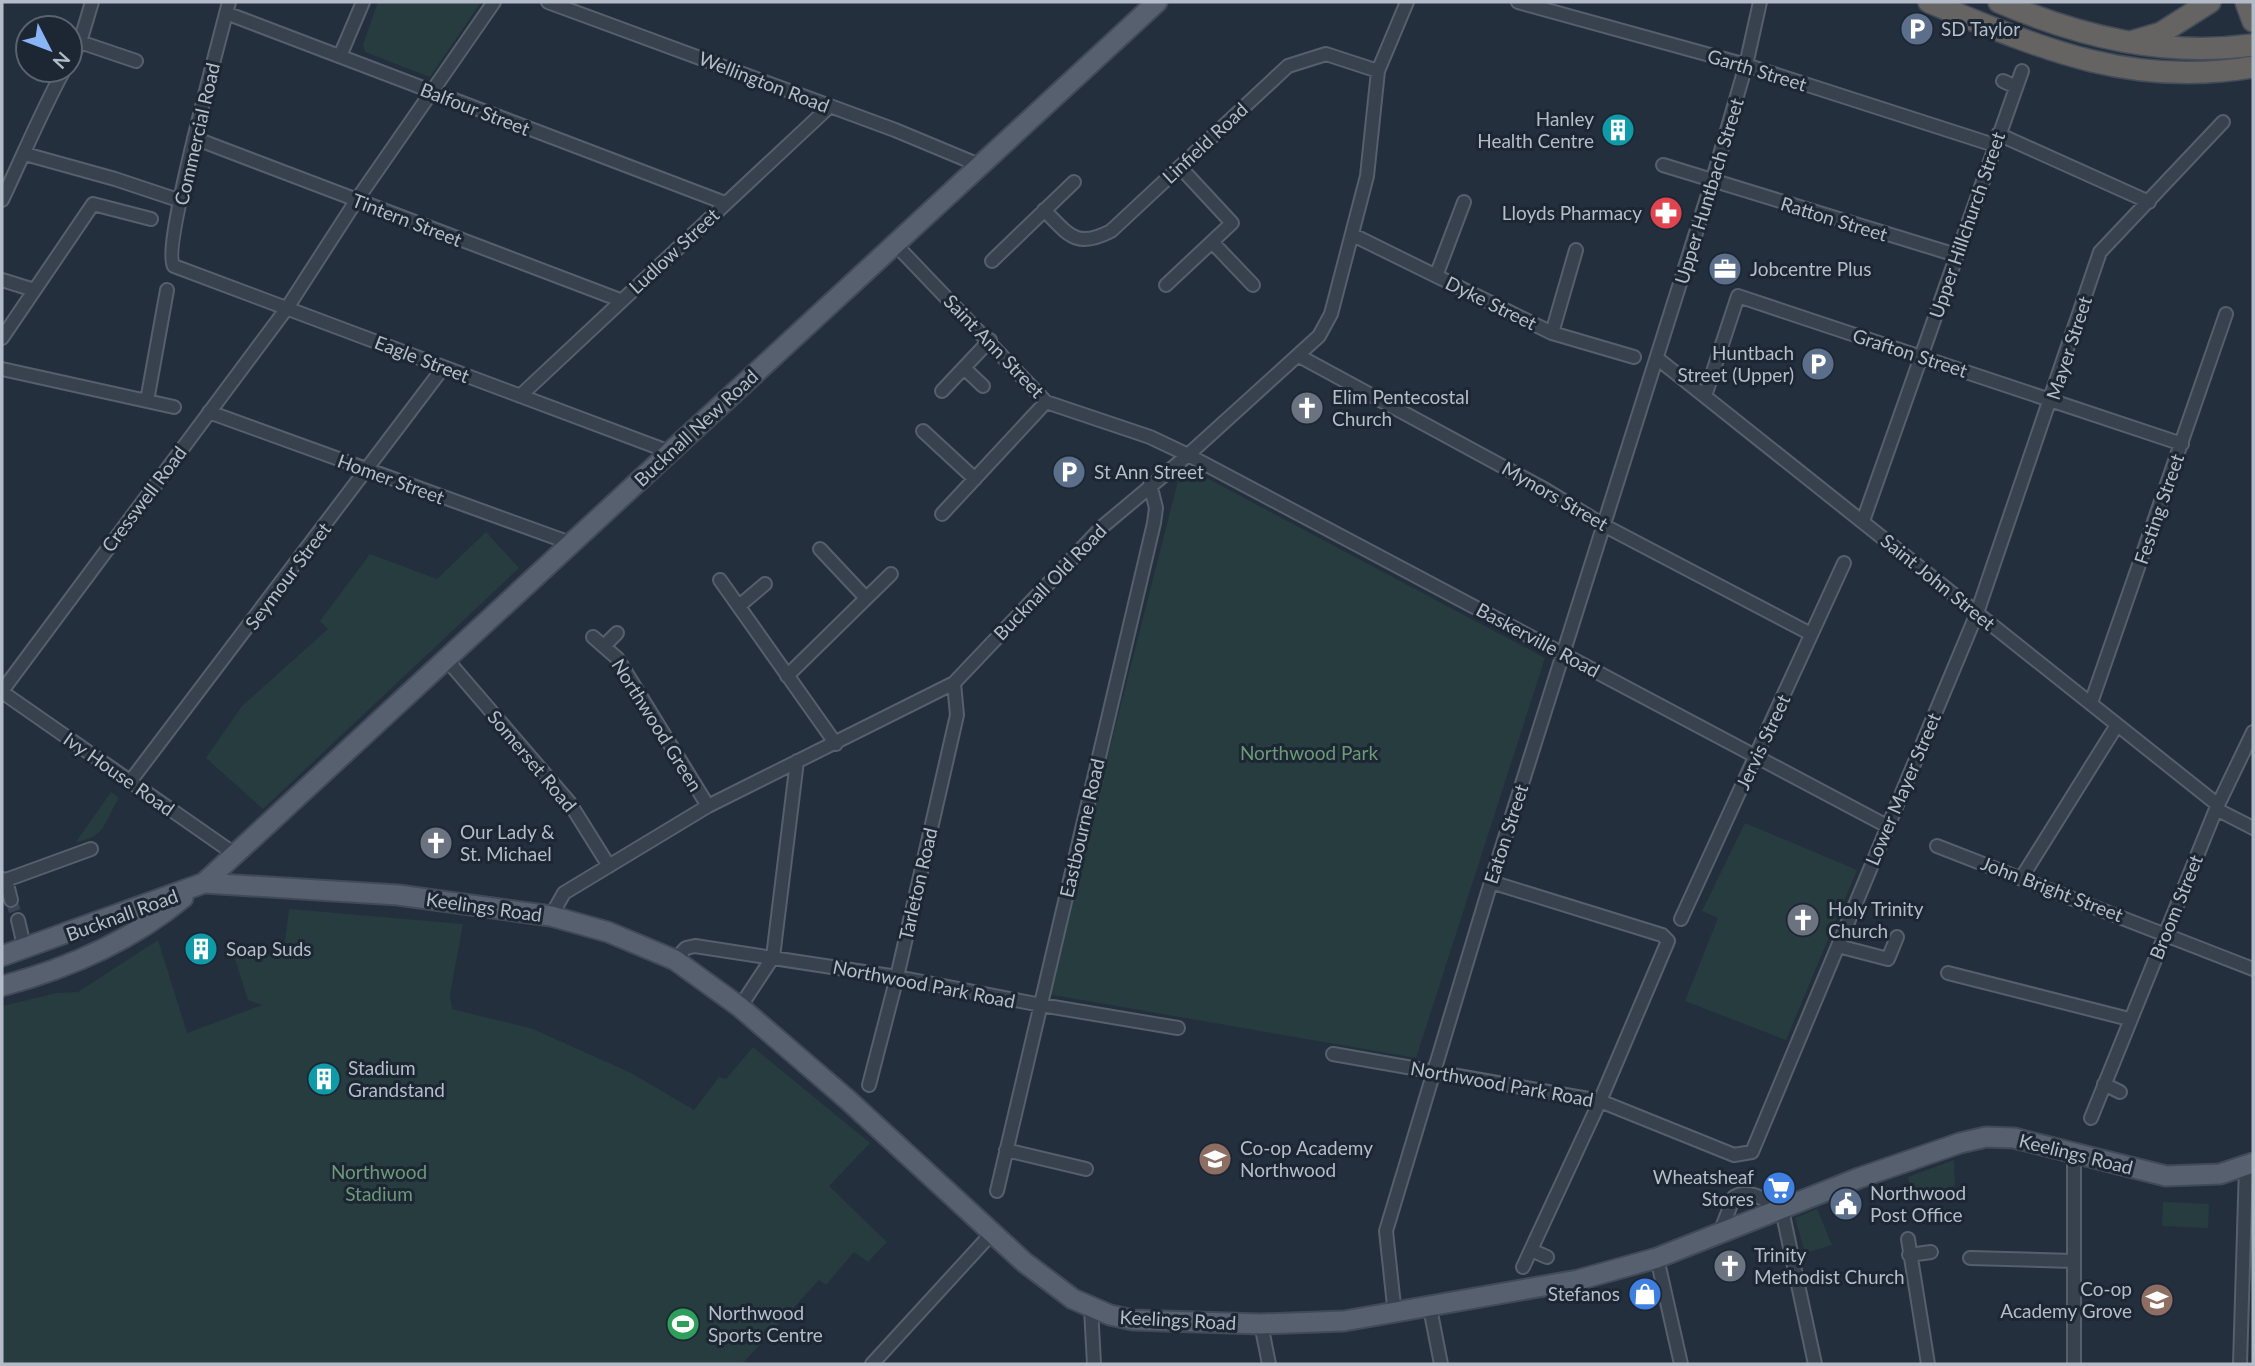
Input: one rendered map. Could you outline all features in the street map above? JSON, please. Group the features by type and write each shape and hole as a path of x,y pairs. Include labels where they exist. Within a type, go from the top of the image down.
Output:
{"highway":[{"path":"1929,2 2033,45 2119,68 2178,72 2253,67"},
{"path":"1999,2 2041,20 2122,43 2214,51 2253,45"},
{"path":"2122,43 2161,33 2210,2"},
{"path":"2246,2 2253,21"}],"main road":[{"name":"Bucknall New Road","path":"199,886 236,855 1157,2"},
{"name":"Keelings Road","path":"199,886 398,895 551,916 608,932 675,960 740,1007 848,1100 1024,1262 1073,1299 1091,1308 1133,1320 1261,1324 1345,1321 1395,1315 1578,1280 1657,1258 1895,1165 1986,1137 2014,1138 2166,1176 2220,1174 2250,1164"},
{"name":"Bucknall Road","path":"2,957 199,886"},
{"name":"Bucknall Road","path":"2,986 109,946 153,922 199,886"}],"street":[{"path":"84,29 92,2"},
{"path":"340,55 363,2"},
{"name":"Cresswell Road","path":"2,691 287,308 356,201 494,2"},
{"name":"Wellington Road","path":"548,2 979,164"},
{"name":"Bucknall Old Road","path":"551,916 564,893 708,806 954,683 1102,527 1150,484 1188,455 1319,336 1331,314 1367,176 1378,71 1408,2"},
{"name":"Garth Street","path":"1518,2 1746,65 1996,139 2149,202"},
{"name":"Upper Huntbach Street","path":"1751,2 1756,23"},
{"name":"Upper Huntbach Street","path":"1658,359 1746,65 1760,2"},
{"name":"Balfour Street","path":"228,7 430,92 725,204"},
{"name":"Commercial Road","path":"174,266 171,256 194,138 228,7"},
{"path":"84,43 136,61"},
{"name":"Linfield Road","path":"1044,210 1073,238 1087,241 1096,238 1111,230 1288,66 1326,54 1378,71"},
{"name":"Upper Hillchurch Street","path":"1863,521 2022,71"},
{"path":"2003,80 2016,87"},
{"path":"2,200 36,122 56,84"},
{"name":"Ludlow Street","path":"520,396 830,107"},
{"name":"Mayer Street","path":"1977,613 2101,252 2223,122"},
{"name":"Tintern Street","path":"194,138 620,300"},
{"path":"24,154 181,201"},
{"name":"Ratton Street","path":"1663,165 1956,255"},
{"path":"1166,285 1232,223 1180,167"},
{"path":"992,261 1074,182"},
{"path":"1436,276 1464,202"},
{"path":"2,338 93,204 151,219"},
{"name":"Dyke Street","path":"1353,235 1552,333 1633,358"},
{"path":"1212,242 1254,285"},
{"name":"Saint Ann Street","path":"894,243 1046,401 1150,437 1188,455"},
{"path":"1552,333 1576,250"},
{"name":"Eagle Street","path":"174,266 670,452"},
{"path":"2,280 34,290"},
{"path":"147,401 167,290"},
{"name":"Grafton Street","path":"1705,396 1738,296 1922,355 2182,444"},
{"name":"Festing Street","path":"2091,703 2226,314"},
{"path":"942,391 990,340"},
{"name":"Mynors Street","path":"1299,356 1605,526 1811,634"},
{"name":"Saint John Street","path":"1658,359 2091,703 2217,807 2253,828"},
{"name":"Eaton Street","path":"1395,1315 1386,1231 1491,882 1658,359"},
{"name":"Seymour Street","path":"130,783 443,368"},
{"path":"964,368 983,386"},
{"path":"2,369 174,407"},
{"path":"942,514 1046,401"},
{"name":"Homer Street","path":"209,412 573,544"},
{"path":"923,431 975,479"},
{"name":"Baskerville Road","path":"1188,455 1887,826"},
{"name":"Eastbourne Road","path":"993,1186 1001,1171 1154,523 1156,508 1150,484"},
{"path":"820,549 866,598"},
{"name":"Jervis Street","path":"1681,919 1844,563"},
{"path":"787,676 891,574"},
{"path":"720,580 836,744"},
{"path":"739,606 765,584"},
{"name":"Lower Mayer Street","path":"1745,1155 1752,1152 1977,613"},
{"name":"Northwood Green","path":"604,646 617,633"},
{"name":"Northwood Green","path":"593,637 617,657 708,806"},
{"name":"Somerset Road","path":"447,660 569,802 609,866"},
{"name":"Tarleton Road","path":"869,1085 897,977 957,715 954,683"},
{"name":"Ivy House Road","path":"2,691 236,855"},
{"path":"2022,877 2116,725"},
{"name":"Broom Street","path":"2091,1118 2129,1018 2217,807 2253,732"},
{"path":"740,1007 773,957 797,761"},
{"name":"John Bright Street","path":"1937,846 2253,969"},
{"path":"11,901 4,879 90,849"},
{"path":"1491,882 1662,935 1668,941 1600,1101 1523,1267"},
{"path":"18,920 25,950"},
{"path":"1838,946 1888,959 1897,937"},
{"name":"Northwood Park Road","path":"675,960 686,948 695,946 897,977 1041,1006 1178,1028"},
{"path":"1948,973 2129,1018"},
{"name":"Northwood Park Road","path":"1334,1054 1600,1101 1734,1155 1745,1155"},
{"path":"2104,1084 2120,1091"},
{"path":"1006,1150 1086,1169"},
{"path":"2074,1153 2074,1364"},
{"path":"2240,1364 2250,1164"},
{"path":"1719,1235 1734,1197 1740,1194 1749,1192 1782,1210 1815,1364"},
{"path":"872,1364 993,1233"},
{"path":"1908,1239 1928,1364"},
{"path":"1531,1250 1548,1257"},
{"path":"1909,1255 1931,1252"},
{"path":"1657,1258 1681,1364"},
{"path":"1970,1258 2073,1261"},
{"path":"1091,1308 1094,1364"},
{"path":"1430,1308 1441,1364"},
{"path":"1261,1324 1269,1364"}],"green space":[{"path":"378,2 481,2 430,77 365,52 363,45"},
{"name":"Northwood Park","path":"1203,476 1545,658 1416,1058 1047,994 1178,481"},
{"path":"486,532 519,568 263,809 206,758 242,706 328,629 320,621 370,554 437,579"},
{"path":"111,792 119,798 104,827 94,836 76,842"},
{"path":"1745,823 1857,870 1786,1040 1685,1001 1718,918 1702,911"},
{"name":"Northwood Stadium","path":"289,909 463,924 450,994 452,1009 533,1029 631,1073 694,1110 719,1077 726,1079 753,1047 870,1143 829,1186 887,1242 868,1262 854,1252 826,1285 819,1280 742,1364 2,1364 2,1006 57,993 78,992 158,940 187,1033 262,1005 248,1000 234,956 284,952"},
{"path":"1954,1160 1955,1186 1912,1196 1908,1177"},
{"path":"2163,1202 2209,1204 2208,1228 2162,1226"},
{"path":"1817,1209 1832,1245 1805,1253 1795,1218"}],"tunnel":[{"path":"11,900 18,920"}],"place":[{"name":"SD Taylor","path":"1917,29"},
{"name":"Hanley Health Centre","path":"1618,130"},
{"name":"Lloyds Pharmacy","path":"1666,213"},
{"name":"Jobcentre Plus","path":"1725,269"},
{"name":"Huntbach Street (Upper)","path":"1818,364"},
{"name":"Elim Pentecostal Church","path":"1307,408"},
{"name":"St Ann Street","path":"1069,472"},
{"name":"Our Lady & St. Michael","path":"436,843"},
{"name":"Holy Trinity Church","path":"1803,920"},
{"name":"Soap Suds","path":"201,949"},
{"name":"Stadium Grandstand","path":"324,1079"},
{"name":"Co-op Academy Northwood","path":"1215,1159"},
{"name":"Wheatsheaf Stores","path":"1779,1188"},
{"name":"Northwood Post Office","path":"1846,1204"},
{"name":"Trinity Methodist Church","path":"1730,1266"},
{"name":"Stefanos","path":"1645,1294"},
{"name":"Co-op Academy Grove","path":"2157,1300"},
{"name":"Northwood Sports Centre","path":"683,1324"}]}
